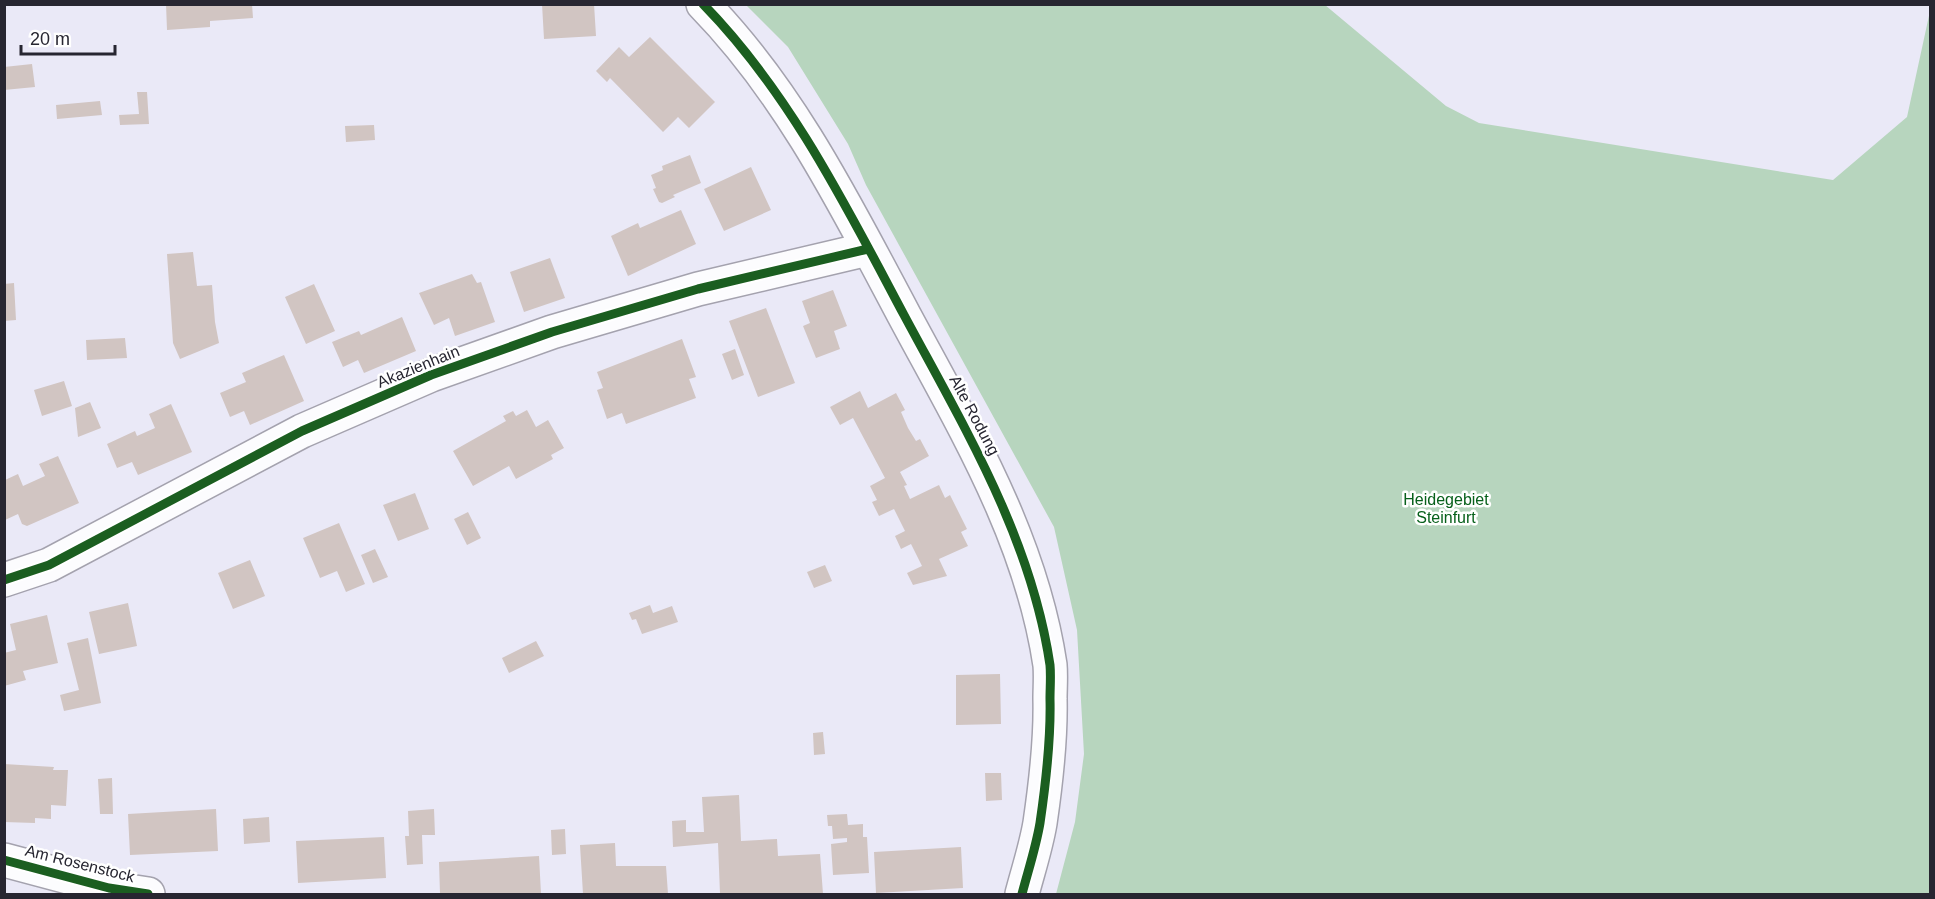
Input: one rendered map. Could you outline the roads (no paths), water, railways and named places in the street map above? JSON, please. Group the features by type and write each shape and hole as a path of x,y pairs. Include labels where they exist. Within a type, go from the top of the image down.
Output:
{"street":[{"name":"Alte Rodung","path":"703,4 764,74 796,121 986,468 1019,543 1039,614 1050,666 1051,729 1040,824 1022,894"},
{"name":"Akazienhain","path":"4,580 49,565 302,431 431,375 552,332 698,289 868,249"},
{"name":"Am Rosenstock","path":"4,860 109,888 148,894"}],"park label":[{"name":"Heidegebiet Steinfurt","path":"1446,508"}]}
